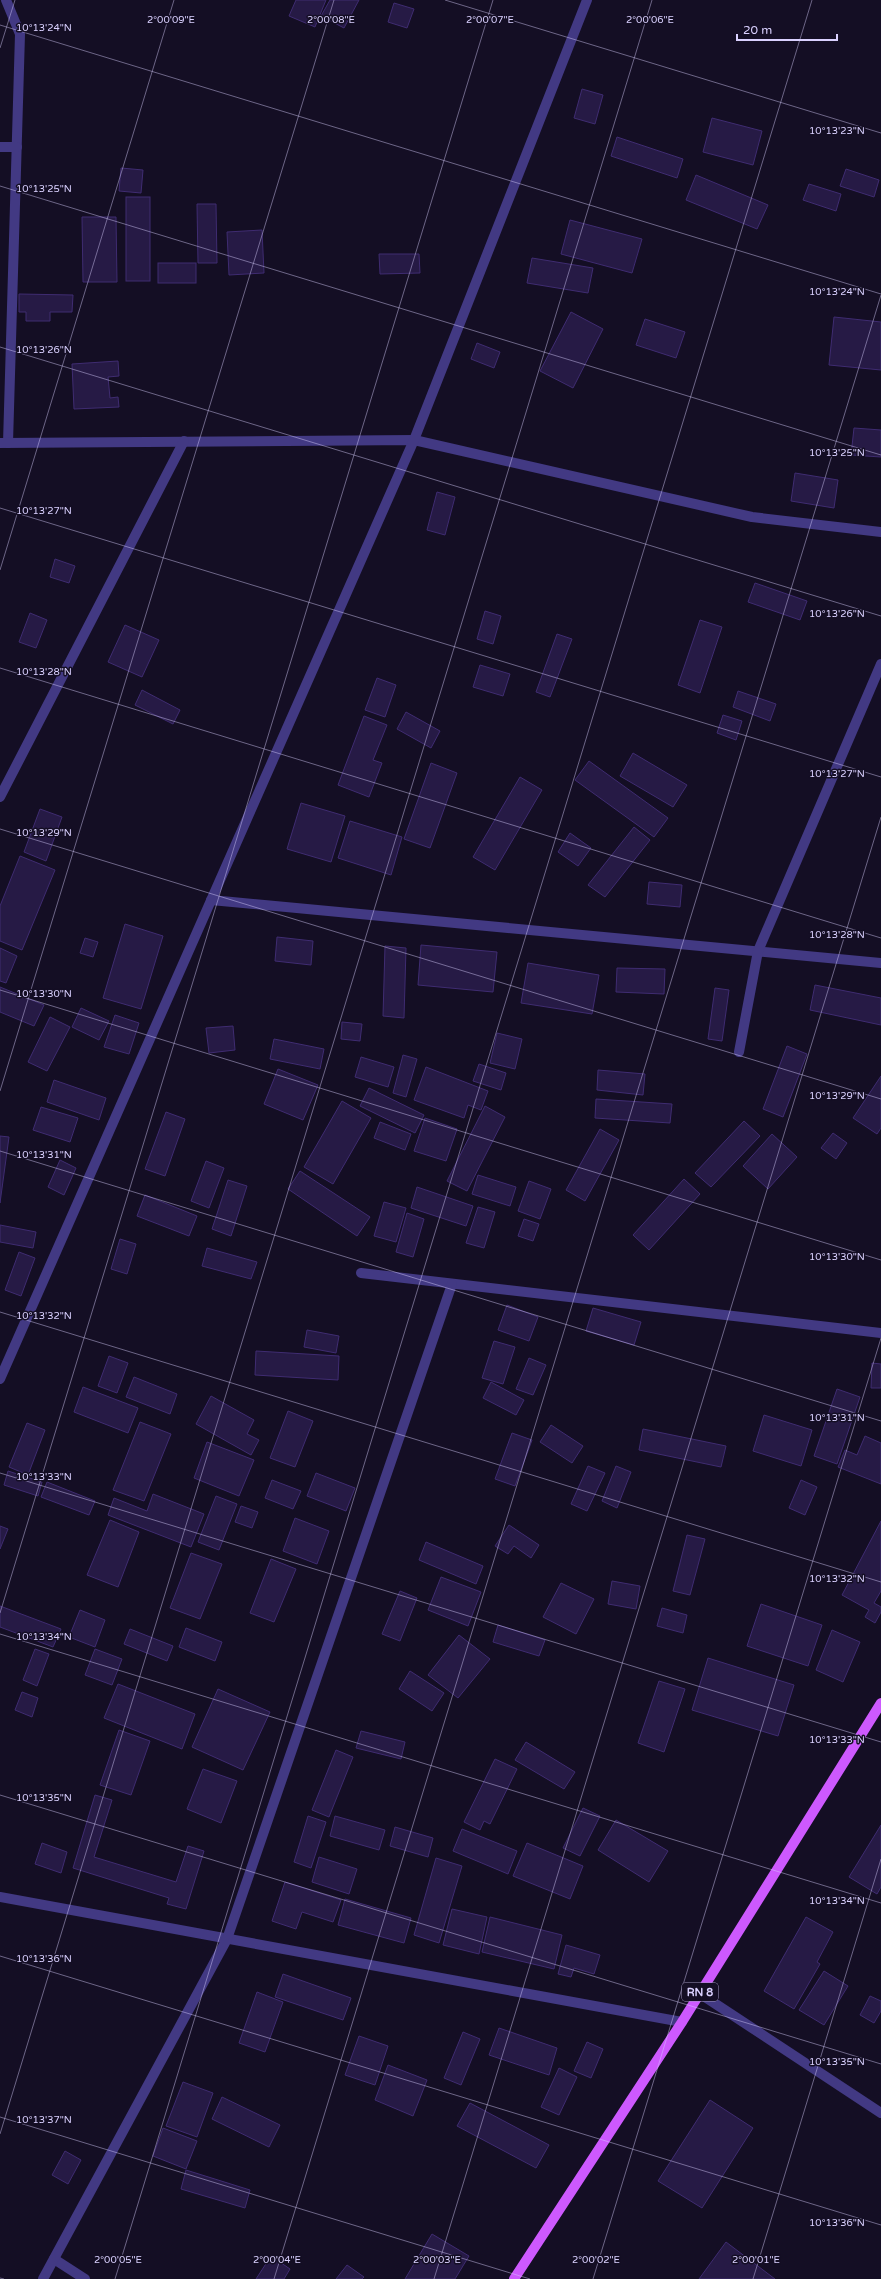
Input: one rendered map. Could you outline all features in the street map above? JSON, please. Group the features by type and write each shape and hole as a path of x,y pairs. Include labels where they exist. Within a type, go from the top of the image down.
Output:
{"main road":[{"name":"RN 8","path":"514,2279 682,2022 881,1703"}],"street":[{"path":"6,0 20,34 17,147 4,443 414,440 752,517 881,532"},
{"path":"0,1380 414,440 588,0"},
{"path":"0,147 17,147"},
{"path":"0,797 184,441"},
{"path":"739,1052 758,951 881,664"},
{"path":"211,900 881,962"},
{"path":"360,1273 881,1333"},
{"path":"43,2279 227,1939 452,1284"},
{"path":"0,1897 682,2022"},
{"path":"699,1993 881,2114"},
{"path":"54,2259 85,2279"}],"building":[{"path":"296,0 326,0 315,27 289,16"},
{"path":"330,0 359,0 344,28 321,16"},
{"path":"394,3 414,9 407,28 388,22"},
{"path":"582,89 603,95 595,124 574,118"},
{"path":"712,118 762,131 753,165 703,152"},
{"path":"617,137 683,159 677,178 611,156"},
{"path":"121,168 143,170 141,193 119,191"},
{"path":"846,169 879,180 874,197 840,186"},
{"path":"696,175 768,205 757,229 686,200"},
{"path":"809,184 841,194 836,211 803,200"},
{"path":"126,197 150,197 150,281 126,281"},
{"path":"197,204 216,204 217,263 198,263"},
{"path":"82,217 116,217 117,282 83,282"},
{"path":"570,220 642,239 632,273 561,254"},
{"path":"262,230 264,273 229,275 227,232"},
{"path":"379,254 419,254 420,273 380,274"},
{"path":"532,258 593,268 588,293 527,283"},
{"path":"158,263 196,263 196,283 158,283"},
{"path":"19,294 73,295 72,312 50,312 50,321 26,321 26,312 19,312"},
{"path":"571,312 603,329 573,388 540,371"},
{"path":"834,317 881,322 881,370 829,365"},
{"path":"645,319 685,332 676,358 636,345"},
{"path":"477,343 500,352 494,368 471,359"},
{"path":"118,361 119,376 108,377 110,398 118,397 119,407 74,409 72,364"},
{"path":"854,428 881,430 881,457 851,455"},
{"path":"795,473 838,480 834,508 791,501"},
{"path":"437,492 455,497 445,535 427,530"},
{"path":"55,559 75,566 69,583 50,577"},
{"path":"755,583 807,601 800,620 748,602"},
{"path":"485,611 501,616 493,644 477,639"},
{"path":"30,613 47,620 36,648 19,642"},
{"path":"700,620 722,627 700,693 678,685"},
{"path":"125,625 159,640 142,677 108,662"},
{"path":"557,634 572,639 550,697 536,692"},
{"path":"480,665 510,674 503,696 473,687"},
{"path":"377,678 396,685 385,717 365,710"},
{"path":"142,690 180,710 173,724 135,705"},
{"path":"738,691 776,704 770,721 733,707"},
{"path":"406,712 440,731 431,748 397,729"},
{"path":"723,715 742,721 736,740 717,733"},
{"path":"364,716 387,725 373,760 382,763 369,797 338,785"},
{"path":"633,753 687,785 673,807 620,776"},
{"path":"589,761 668,818 654,837 575,780"},
{"path":"431,763 457,773 430,848 404,839"},
{"path":"520,777 542,790 495,870 473,857"},
{"path":"301,803 345,816 331,862 287,849"},
{"path":"40,809 62,817 46,861 24,852"},
{"path":"350,821 402,837 391,875 338,858"},
{"path":"634,827 650,840 605,897 588,885"},
{"path":"570,833 591,848 578,866 558,852"},
{"path":"20,856 55,870 22,950 0,941 0,906"},
{"path":"649,882 682,885 680,907 647,904"},
{"path":"125,924 163,936 141,1009 103,998"},
{"path":"277,937 313,941 311,965 275,961"},
{"path":"85,938 98,942 93,957 80,953"},
{"path":"421,945 497,952 493,992 418,985"},
{"path":"385,946 406,948 404,1018 383,1016"},
{"path":"0,948 17,956 6,983 0,981"},
{"path":"528,963 599,975 592,1014 521,1003"},
{"path":"617,968 665,969 664,994 616,992"},
{"path":"815,985 881,998 881,1025 810,1010"},
{"path":"0,987 44,1005 34,1026 0,1012"},
{"path":"715,988 729,990 722,1041 708,1039"},
{"path":"81,1008 109,1021 99,1040 72,1027"},
{"path":"115,1015 139,1023 129,1054 104,1047"},
{"path":"50,1017 70,1027 47,1071 28,1062"},
{"path":"342,1022 362,1024 360,1041 341,1039"},
{"path":"233,1026 235,1050 209,1053 206,1028"},
{"path":"497,1033 522,1039 515,1069 490,1063"},
{"path":"274,1039 324,1049 320,1069 270,1059"},
{"path":"787,1046 807,1054 783,1117 763,1109"},
{"path":"403,1055 417,1059 406,1097 393,1093"},
{"path":"361,1057 394,1067 388,1087 355,1077"},
{"path":"479,1064 506,1073 501,1090 473,1081"},
{"path":"426,1067 488,1091 481,1110 468,1105 464,1118 414,1100"},
{"path":"278,1069 318,1085 303,1120 264,1104"},
{"path":"598,1070 645,1074 643,1095 597,1090"},
{"path":"881,1076 881,1128 877,1134 853,1118"},
{"path":"54,1080 106,1098 99,1120 47,1102"},
{"path":"369,1088 424,1115 415,1133 360,1106"},
{"path":"596,1099 672,1104 670,1123 595,1118"},
{"path":"342,1101 371,1118 333,1184 304,1167"},
{"path":"485,1106 505,1117 467,1191 447,1181"},
{"path":"41,1107 78,1118 70,1142 33,1130"},
{"path":"166,1112 185,1119 165,1176 145,1169"},
{"path":"425,1118 457,1129 446,1161 414,1151"},
{"path":"744,1121 760,1136 711,1187 695,1173"},
{"path":"380,1122 411,1134 405,1150 374,1138"},
{"path":"600,1129 619,1140 585,1201 566,1190"},
{"path":"833,1133 847,1143 836,1159 821,1148"},
{"path":"772,1134 797,1157 768,1189 743,1166"},
{"path":"0,1136 9,1137 0,1203"},
{"path":"60,1160 76,1168 64,1195 48,1187"},
{"path":"206,1161 224,1168 209,1208 191,1201"},
{"path":"300,1171 370,1217 357,1236 288,1189"},
{"path":"478,1175 516,1187 510,1206 472,1194"},
{"path":"684,1179 700,1194 649,1250 633,1235"},
{"path":"228,1180 247,1186 231,1236 212,1229"},
{"path":"529,1181 551,1189 540,1219 518,1211"},
{"path":"417,1187 473,1206 466,1226 411,1208"},
{"path":"145,1195 197,1216 189,1236 137,1216"},
{"path":"384,1202 406,1208 396,1242 374,1236"},
{"path":"478,1207 495,1212 484,1248 466,1243"},
{"path":"407,1213 424,1219 413,1257 396,1252"},
{"path":"524,1219 539,1224 533,1241 518,1236"},
{"path":"0,1225 36,1232 33,1248 0,1242"},
{"path":"120,1239 136,1244 127,1274 111,1269"},
{"path":"207,1248 257,1262 251,1279 202,1266"},
{"path":"19,1252 35,1258 21,1296 5,1290"},
{"path":"507,1305 538,1317 529,1341 498,1330"},
{"path":"593,1308 641,1322 634,1345 586,1331"},
{"path":"307,1330 339,1336 336,1353 304,1347"},
{"path":"494,1341 515,1347 503,1384 482,1378"},
{"path":"256,1351 339,1356 338,1380 255,1375"},
{"path":"109,1356 128,1363 117,1393 98,1386"},
{"path":"529,1358 546,1365 533,1395 516,1389"},
{"path":"872,1363 881,1364 881,1388 871,1388"},
{"path":"134,1377 177,1394 170,1414 126,1397"},
{"path":"491,1382 524,1400 516,1415 483,1398"},
{"path":"83,1387 138,1408 128,1433 74,1412"},
{"path":"837,1389 860,1397 837,1464 814,1456"},
{"path":"211,1396 254,1420 247,1434 259,1440 251,1455 196,1424"},
{"path":"288,1411 313,1421 295,1467 270,1458"},
{"path":"764,1415 812,1430 801,1466 753,1451"},
{"path":"140,1422 171,1434 144,1501 113,1490"},
{"path":"27,1423 45,1430 28,1475 9,1467"},
{"path":"551,1425 583,1446 572,1463 540,1442"},
{"path":"643,1429 726,1446 721,1467 639,1450"},
{"path":"512,1433 532,1440 515,1486 495,1479"},
{"path":"865,1436 881,1443 881,1484 838,1467 845,1450 857,1455"},
{"path":"207,1442 254,1460 239,1496 194,1478"},
{"path":"588,1466 605,1473 587,1511 571,1504"},
{"path":"616,1466 631,1472 617,1508 602,1501"},
{"path":"8,1471 42,1482 38,1496 4,1485"},
{"path":"316,1473 355,1488 346,1511 307,1496"},
{"path":"272,1480 301,1491 293,1509 265,1498"},
{"path":"801,1480 817,1487 805,1515 789,1508"},
{"path":"47,1482 95,1501 89,1515 41,1497"},
{"path":"153,1494 204,1514 191,1547 108,1515 114,1498 147,1511"},
{"path":"216,1496 237,1504 219,1550 198,1542"},
{"path":"241,1506 258,1512 252,1528 235,1522"},
{"path":"295,1518 329,1531 317,1564 283,1551"},
{"path":"110,1520 139,1532 118,1587 87,1575"},
{"path":"881,1521 881,1591 874,1603 881,1607 881,1612 875,1623 865,1617 869,1610 842,1595"},
{"path":"509,1525 539,1545 531,1558 514,1546 508,1554 495,1546"},
{"path":"0,1526 8,1529 0,1549"},
{"path":"687,1535 705,1539 690,1595 673,1591"},
{"path":"426,1542 483,1566 476,1584 419,1560"},
{"path":"191,1553 222,1564 200,1619 170,1608"},
{"path":"271,1559 296,1569 274,1622 250,1613"},
{"path":"441,1577 481,1592 468,1626 428,1610"},
{"path":"612,1581 640,1586 636,1609 608,1604"},
{"path":"561,1583 594,1599 576,1634 543,1617"},
{"path":"400,1591 417,1598 400,1641 382,1634"},
{"path":"761,1604 822,1625 808,1666 747,1646"},
{"path":"0,1606 61,1629 53,1647 0,1627"},
{"path":"662,1608 687,1615 683,1633 657,1626"},
{"path":"80,1610 105,1620 95,1647 69,1637"},
{"path":"498,1625 545,1640 539,1656 493,1642"},
{"path":"186,1628 222,1642 215,1661 179,1647"},
{"path":"130,1629 173,1646 167,1661 124,1644"},
{"path":"832,1630 860,1642 843,1682 816,1670"},
{"path":"459,1635 490,1659 458,1698 428,1675"},
{"path":"35,1649 49,1654 37,1686 23,1680"},
{"path":"95,1649 122,1659 112,1685 85,1675"},
{"path":"708,1658 794,1685 778,1736 692,1710"},
{"path":"410,1671 444,1693 432,1711 399,1689"},
{"path":"659,1681 685,1689 664,1752 638,1743"},
{"path":"118,1684 195,1714 182,1749 104,1718"},
{"path":"218,1689 270,1712 243,1770 192,1747"},
{"path":"22,1692 38,1698 32,1717 15,1710"},
{"path":"119,1730 150,1741 131,1795 100,1785"},
{"path":"361,1731 405,1742 401,1759 356,1748"},
{"path":"526,1742 575,1772 564,1789 515,1760"},
{"path":"336,1750 353,1757 329,1817 312,1810"},
{"path":"495,1759 517,1769 490,1824 484,1821 480,1830 464,1822"},
{"path":"203,1769 237,1781 221,1823 187,1809"},
{"path":"95,1795 112,1800 94,1857 176,1882 188,1846 204,1851 186,1909 167,1904 169,1898 73,1868"},
{"path":"583,1808 600,1816 580,1856 563,1848"},
{"path":"308,1816 326,1822 311,1868 294,1862"},
{"path":"335,1816 385,1830 379,1850 330,1836"},
{"path":"616,1820 668,1851 649,1882 598,1850"},
{"path":"881,1825 881,1887 877,1894 849,1877"},
{"path":"395,1827 433,1838 428,1857 390,1846"},
{"path":"462,1829 517,1851 508,1874 453,1851"},
{"path":"42,1843 67,1852 61,1873 35,1864"},
{"path":"527,1843 583,1866 570,1899 513,1876"},
{"path":"319,1857 357,1869 349,1894 312,1882"},
{"path":"436,1858 462,1866 439,1943 414,1935"},
{"path":"285,1882 341,1900 333,1922 302,1912 296,1929 272,1921"},
{"path":"345,1899 411,1918 404,1943 338,1925"},
{"path":"452,1909 487,1917 479,1954 443,1945"},
{"path":"490,1917 562,1935 554,1969 482,1952"},
{"path":"806,1917 833,1932 817,1962 820,1964 794,2009 764,1991"},
{"path":"566,1945 600,1955 594,1974 574,1968 571,1977 558,1974"},
{"path":"824,1971 848,1986 824,2025 799,2010"},
{"path":"283,1974 351,1998 343,2020 275,1997"},
{"path":"257,1992 283,2002 265,2052 239,2043"},
{"path":"870,1996 881,2001 881,2011 874,2023 860,2015"},
{"path":"499,2028 557,2048 549,2075 489,2055"},
{"path":"463,2032 480,2039 461,2085 444,2078"},
{"path":"359,2036 388,2046 375,2085 345,2075"},
{"path":"587,2042 603,2049 591,2078 574,2071"},
{"path":"388,2065 427,2080 413,2116 375,2100"},
{"path":"559,2068 577,2077 559,2115 541,2107"},
{"path":"183,2082 213,2093 197,2137 166,2126"},
{"path":"222,2097 280,2125 269,2147 212,2119"},
{"path":"710,2100 753,2128 702,2208 658,2181"},
{"path":"470,2103 549,2145 536,2168 457,2126"},
{"path":"163,2128 197,2141 186,2169 153,2156"},
{"path":"65,2151 81,2160 68,2184 52,2175"},
{"path":"186,2170 250,2190 245,2208 181,2189"},
{"path":"432,2234 469,2256 455,2279 405,2279"},
{"path":"726,2242 775,2279 699,2279"},
{"path":"271,2256 290,2269 284,2279 256,2279"},
{"path":"347,2265 364,2277 362,2279 336,2279"}]}
